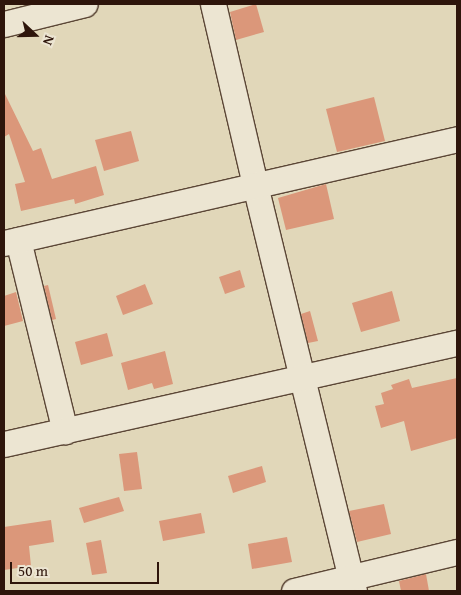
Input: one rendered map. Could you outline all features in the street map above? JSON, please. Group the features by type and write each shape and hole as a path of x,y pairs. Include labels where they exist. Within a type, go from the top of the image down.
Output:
{"street":[{"path":"4,24 85,4"},
{"path":"213,4 255,185 304,378 353,585"},
{"path":"65,431 11,241 457,139"},
{"path":"4,444 457,343"},
{"path":"294,591 353,585 457,552"}],"building":[{"path":"256,4 264,32 236,40 230,12"},
{"path":"4,92 33,151 41,148 52,179 96,166 104,195 75,204 74,199 21,211 15,184 25,182 9,134 4,137"},
{"path":"374,97 385,141 337,152 326,109"},
{"path":"131,131 139,161 104,171 95,140"},
{"path":"326,184 334,219 286,230 278,198"},
{"path":"240,270 245,287 225,294 219,277"},
{"path":"145,284 153,304 123,315 116,296"},
{"path":"48,285 56,319 52,320 44,286"},
{"path":"392,291 400,321 361,332 352,303"},
{"path":"16,292 23,321 4,326 4,296"},
{"path":"310,311 318,341 308,343 301,314"},
{"path":"107,333 113,356 81,365 75,342"},
{"path":"165,351 173,384 154,389 152,383 128,390 121,363"},
{"path":"457,378 457,438 411,451 404,421 381,428 375,406 384,404 381,393 393,389 391,385 409,379 412,388"},
{"path":"137,452 142,489 124,491 119,454"},
{"path":"262,466 266,482 233,493 228,476"},
{"path":"119,497 124,511 84,523 79,508"},
{"path":"384,504 391,534 357,542 349,511"},
{"path":"201,513 205,533 163,541 159,521"},
{"path":"51,520 54,542 29,546 31,566 4,570 4,527"},
{"path":"287,537 292,562 252,569 248,544"},
{"path":"101,540 107,573 92,575 86,543"},
{"path":"426,574 429,591 401,591 399,581"}]}
